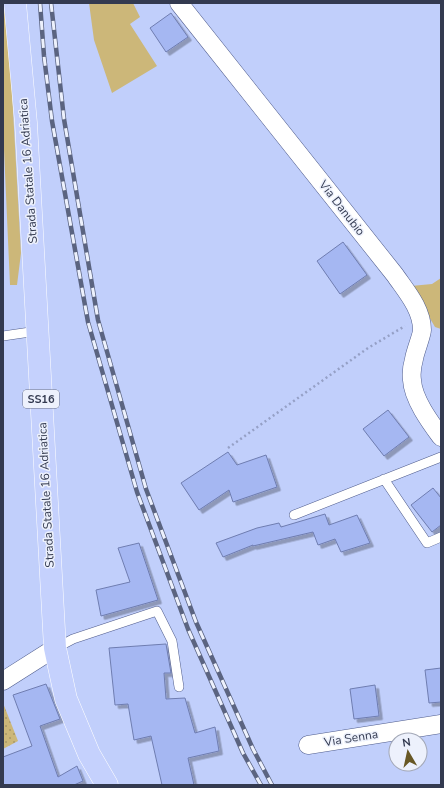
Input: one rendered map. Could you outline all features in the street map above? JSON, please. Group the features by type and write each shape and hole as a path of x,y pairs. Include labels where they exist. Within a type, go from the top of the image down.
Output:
{"main road":[{"name":"Strada Statale 16 Adriatica","path":"15,3 26,123 55,648 66,699 89,754 107,785"}],"street":[{"name":"Via Danubio","path":"179,3 395,275 416,307 422,330 413,360 412,381 415,392 427,417 441,437"},
{"path":"3,681 55,648"},
{"name":"Via Senna","path":"308,745 441,724"}],"lane":[{"path":"3,336 37,330"},
{"path":"294,515 441,457"},
{"path":"384,479 427,543 441,537"},
{"path":"55,648 73,639 157,611 172,641 179,687"}],"path":[{"path":"228,448 368,348 419,317"}],"shaded area":[{"path":"3,3 7,3 21,253 17,285 10,285 3,127"},
{"path":"89,3 133,3 140,17 130,24 157,66 112,93 94,40"},
{"path":"441,278 441,329 435,327 411,286 432,284"},
{"path":"3,703 18,741 3,749"}],"building":[{"path":"171,13 188,37 166,52 150,28"},
{"path":"343,242 367,275 340,294 317,261"},
{"path":"388,410 409,437 384,456 363,429"},
{"path":"228,452 237,465 266,455 277,487 233,502 229,490 199,510 181,483"},
{"path":"433,488 441,498 441,525 432,532 411,505"},
{"path":"325,514 329,525 357,515 370,543 341,552 335,539 318,545 313,532 253,545 223,557 216,543 257,528 279,523 281,527"},
{"path":"139,543 158,600 101,616 96,590 130,582 118,548"},
{"path":"166,644 171,673 164,673 166,699 185,698 195,733 215,727 219,751 188,758 194,785 162,785 151,736 134,740 128,704 115,705 109,648"},
{"path":"441,668 441,702 429,703 425,670"},
{"path":"46,684 60,719 40,726 58,777 77,766 83,781 74,785 3,785 3,757 32,746 13,695"},
{"path":"375,685 379,716 354,719 350,689"}],"railway":[{"path":"40,3 44,56 52,121 88,322 137,492 188,629 243,753 261,785"},
{"path":"51,3 64,119 98,320 146,489 196,622 253,749 272,785"}]}
